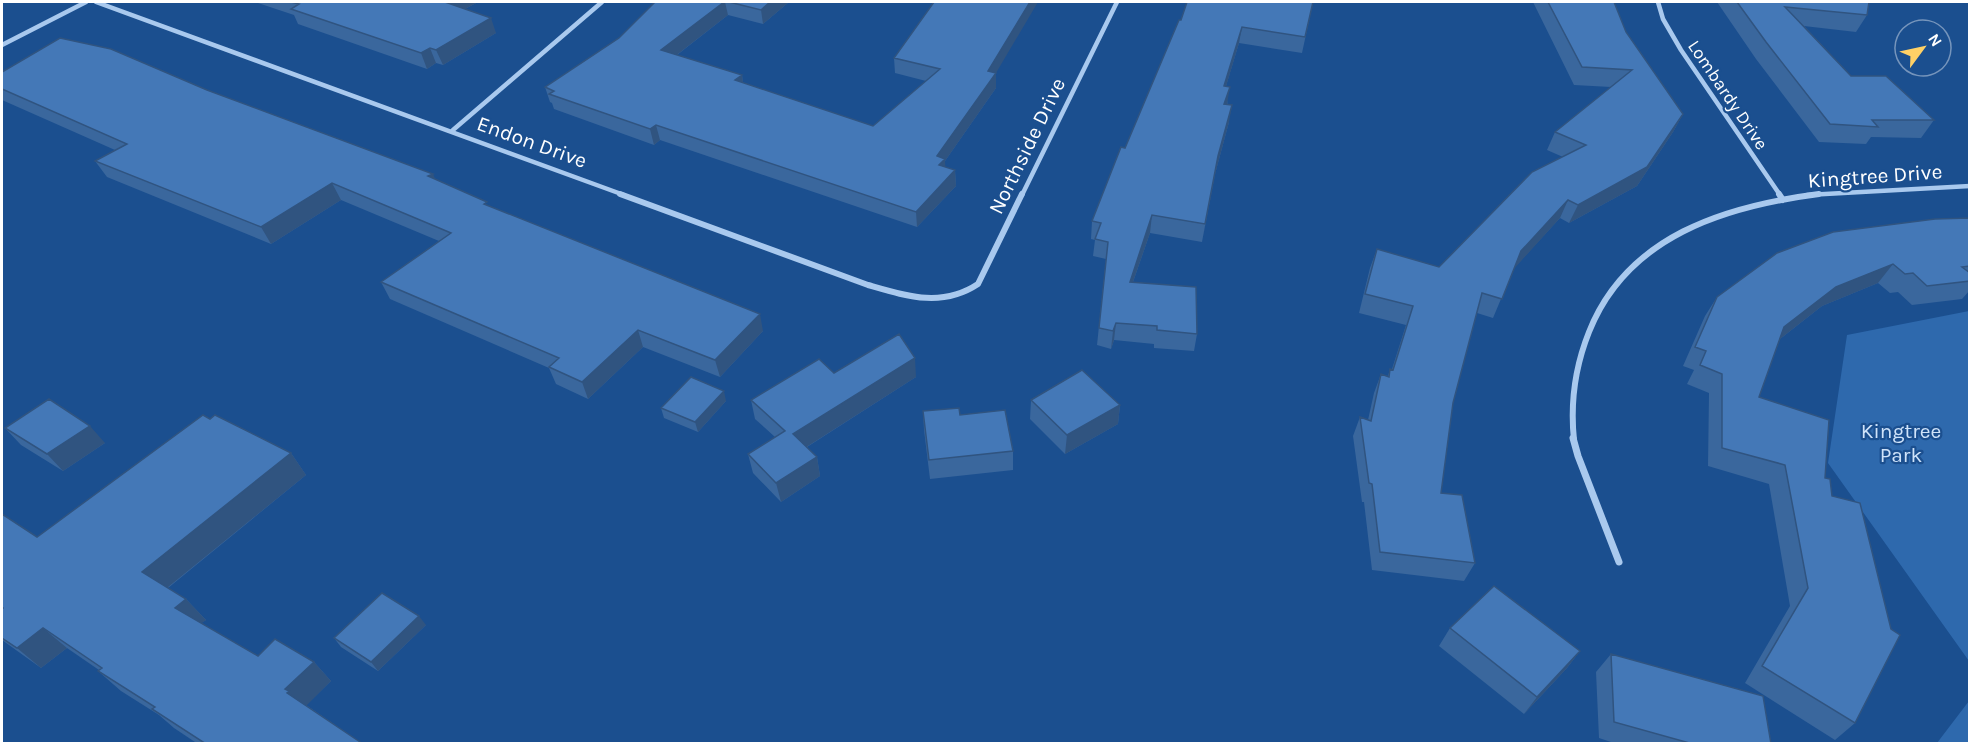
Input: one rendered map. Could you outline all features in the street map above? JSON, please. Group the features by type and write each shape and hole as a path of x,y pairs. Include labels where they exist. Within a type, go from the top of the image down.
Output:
{"street":[{"path":"2,45 86,2"},
{"name":"Endon Drive","path":"96,2 453,130 868,285 929,299 958,296"},
{"path":"453,130 602,2"},
{"name":"Northside Drive","path":"958,296 978,284 1117,2"},
{"name":"Lombardy Drive","path":"1658,2 1663,19 1681,50 1783,200"},
{"name":"Kingtree Drive","path":"1619,562 1603,529 1574,445 1571,414 1574,384 1587,336 1606,299 1634,263 1665,240 1743,208 1783,200 1871,190 1970,186"}],"green space":[{"name":"Kingtree Park","path":"1969,311 1969,661 1828,463 1847,335"},
{"path":"1969,701 1969,743 1937,743"}],"building":[{"path":"291,2 445,2 491,18 436,50 430,48 421,53 291,9 299,4"},
{"path":"655,2 724,2 661,50 742,75 735,80 873,126 940,69 894,58 934,2 1030,2 988,71 996,73 937,156 945,159 939,165 955,170 916,212 656,125 650,129 549,94 554,91 545,87 619,38"},
{"path":"729,2 770,2 761,10"},
{"path":"1187,2 1313,2 1305,37 1242,27 1224,86 1230,87 1224,104 1232,105 1218,156 1205,224 1152,215 1130,282 1196,287 1197,334 1157,330 1157,326 1116,323 1113,331 1099,328 1108,242 1095,239 1101,223 1092,221 1121,147 1125,148"},
{"path":"1548,2 1614,2 1626,32 1683,114 1647,167 1578,205 1568,200 1521,251 1502,299 1482,293 1453,403 1441,493 1462,495 1475,563 1380,552 1372,484 1369,483 1360,417 1371,421 1381,374 1389,377 1390,369 1393,370 1413,306 1365,294 1377,249 1439,267 1532,172 1586,145 1555,132 1632,70 1582,67"},
{"path":"1737,2 1869,2 1867,15 1785,7 1851,76 1886,76 1934,120 1872,120 1878,127 1830,124"},
{"path":"60,38 111,49 207,90 433,174 428,176 487,202 484,204 760,314 715,360 638,330 582,382 549,367 559,358 381,282 451,233 332,183 261,227 95,161 127,144 2,89 2,72"},
{"path":"1970,218 1970,266 1962,267 1970,273 1970,281 1927,286 1913,273 1905,274 1893,264 1836,287 1784,327 1759,397 1829,420 1825,478 1830,479 1832,496 1860,503 1891,629 1900,635 1855,723 1762,666 1808,588 1785,465 1722,448 1722,374 1700,365 1706,351 1695,347 1717,297 1777,253 1833,232 1935,219"},
{"path":"899,334 915,358 793,434 817,457 776,483 748,454 785,431 751,400 819,359 834,373"},
{"path":"1082,370 1120,405 1067,435 1031,400"},
{"path":"691,377 724,391 695,422 661,408"},
{"path":"49,399 90,426 47,454 5,428"},
{"path":"959,408 960,415 1005,410 1013,451 929,460 923,411"},
{"path":"203,415 210,419 215,415 291,453 142,572 186,599 175,608 258,656 275,639 314,662 285,689 289,691 287,693 363,744 206,744 152,709 155,707 98,671 102,668 43,628 17,648 2,638 2,514 37,537"},
{"path":"1494,586 1580,651 1537,697 1450,628"},
{"path":"382,593 419,616 371,662 334,638"},
{"path":"1611,654 1763,696 1771,744 1693,744 1614,722"}]}
